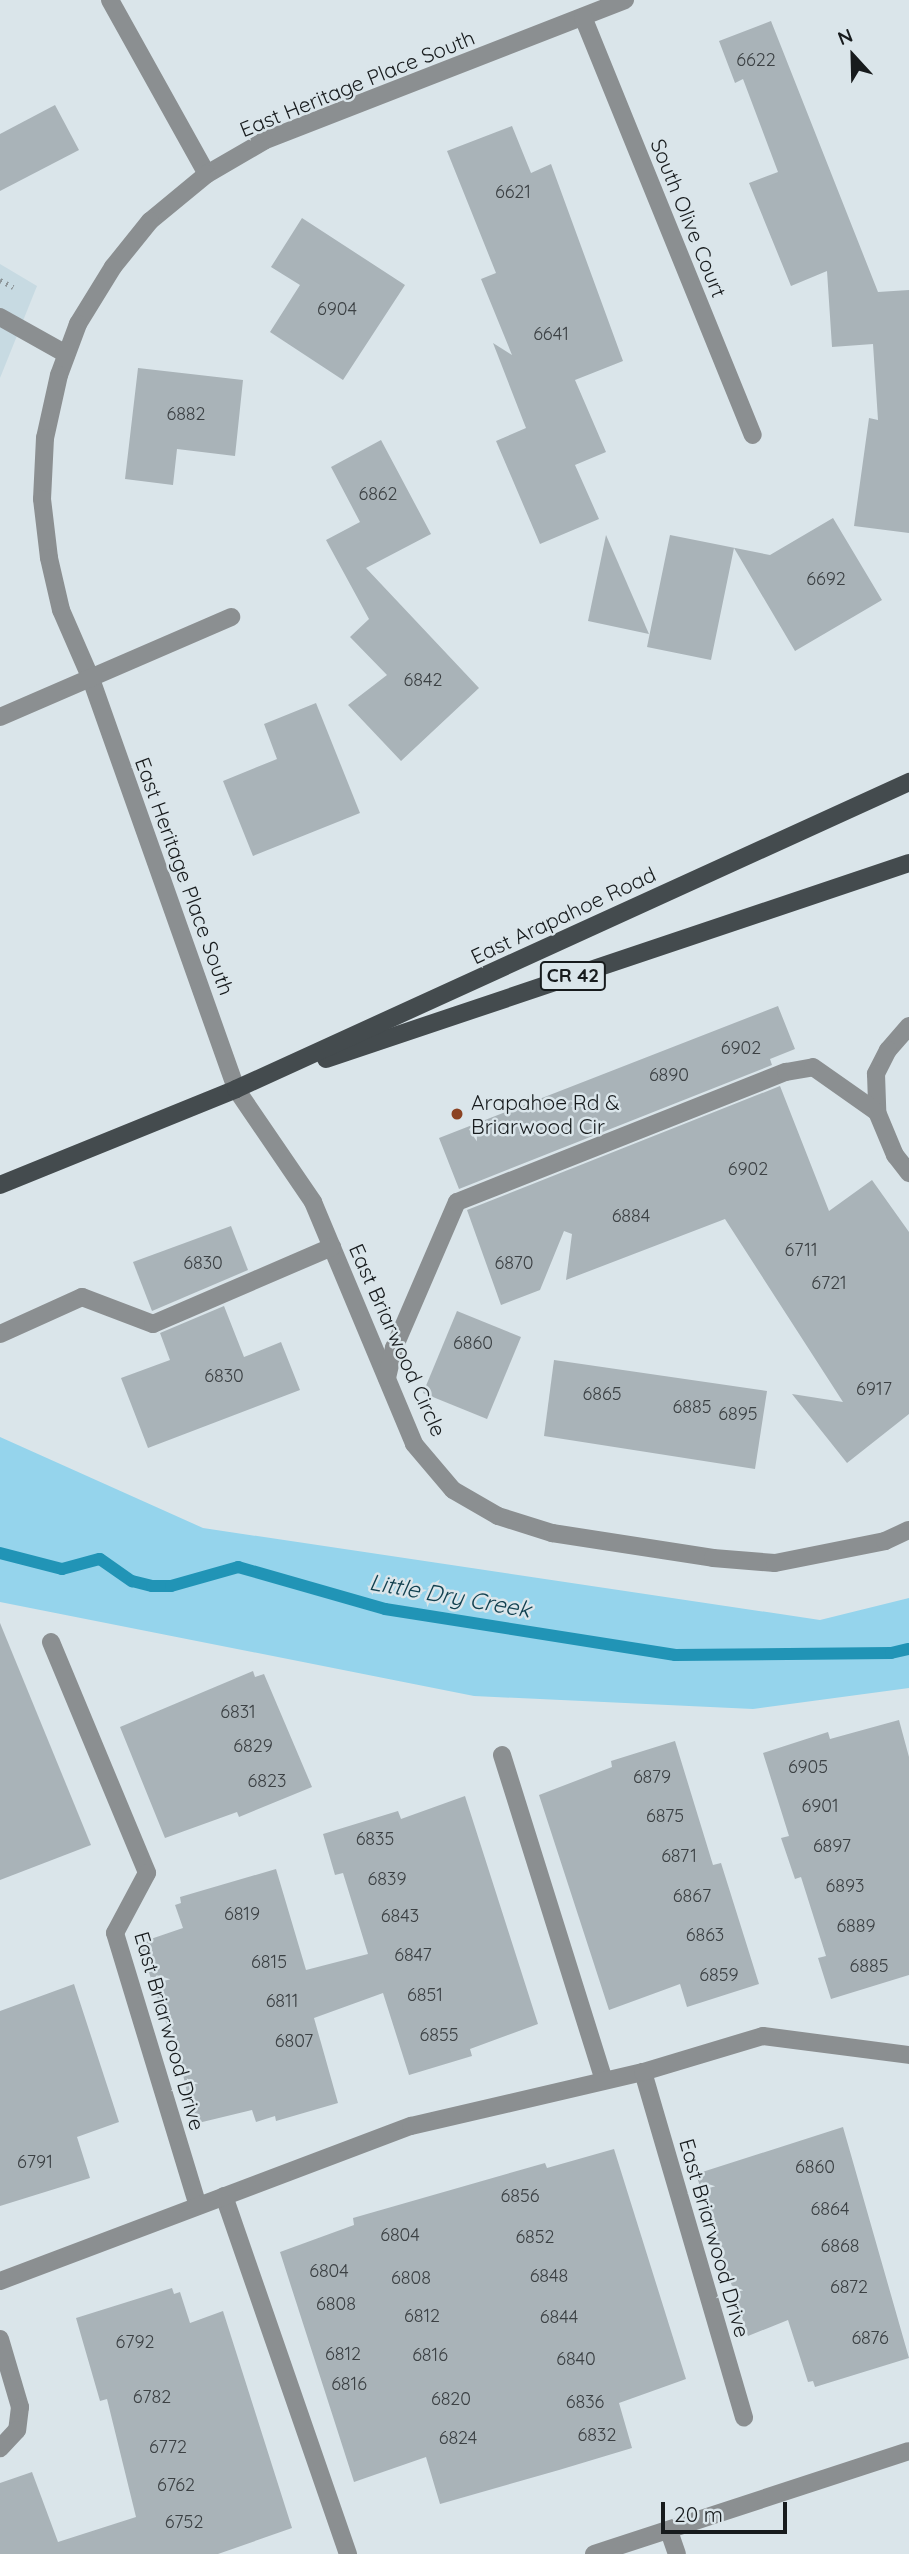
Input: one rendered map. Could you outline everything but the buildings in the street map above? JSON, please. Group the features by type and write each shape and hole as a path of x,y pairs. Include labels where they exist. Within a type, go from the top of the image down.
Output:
{"main road":[{"name":"East Arapahoe Road","path":"0,1185 236,1089 909,782"},
{"name":"East Arapahoe Road","path":"236,1089 909,863"}],"street":[{"path":"110,0 207,174"},
{"name":"East Heritage Place South","path":"236,1089 91,679 61,610 42,499 45,438 66,354 78,324 113,267 150,221 207,174 264,141 625,0"},
{"name":"South Olive Court","path":"583,17 753,435"},
{"path":"0,317 66,354"},
{"path":"0,717 232,617"},
{"path":"909,1026 888,1050 876,1074 877,1112 895,1155 909,1172"},
{"path":"387,1378 394,1348 457,1202 786,1072 813,1066 877,1112"},
{"name":"East Briarwood Circle","path":"236,1089 313,1202 414,1444 453,1490 498,1516 552,1533 775,1563 885,1541 909,1530"},
{"path":"0,1334 82,1297 153,1324 331,1247"},
{"name":"East Briarwood Drive","path":"51,1642 147,1873 115,1933 198,2206"},
{"path":"502,1755 604,2080"},
{"path":"0,2281 411,2126 643,2072 763,2036 909,2055"},
{"name":"East Briarwood Drive","path":"643,2072 744,2418"},
{"path":"224,2196 348,2554"},
{"path":"0,2339 20,2407 18,2430 0,2448"},
{"path":"594,2554 909,2451"},
{"path":"669,2531 677,2554"}],"shaded area":[{"path":"0,264 37,286 0,378"},
{"path":"0,1437 203,1528 820,1620 909,1598 909,1688 753,1709 474,1696 0,1602"}],"waterway":[{"name":"Little Dry Creek","path":"0,1553 62,1569 100,1559 132,1581 152,1586 171,1586 238,1567 385,1609 675,1655 891,1653 909,1649"}],"place":[{"name":"Arapahoe Rd & Briarwood Cir","path":"457,1114"}]}
